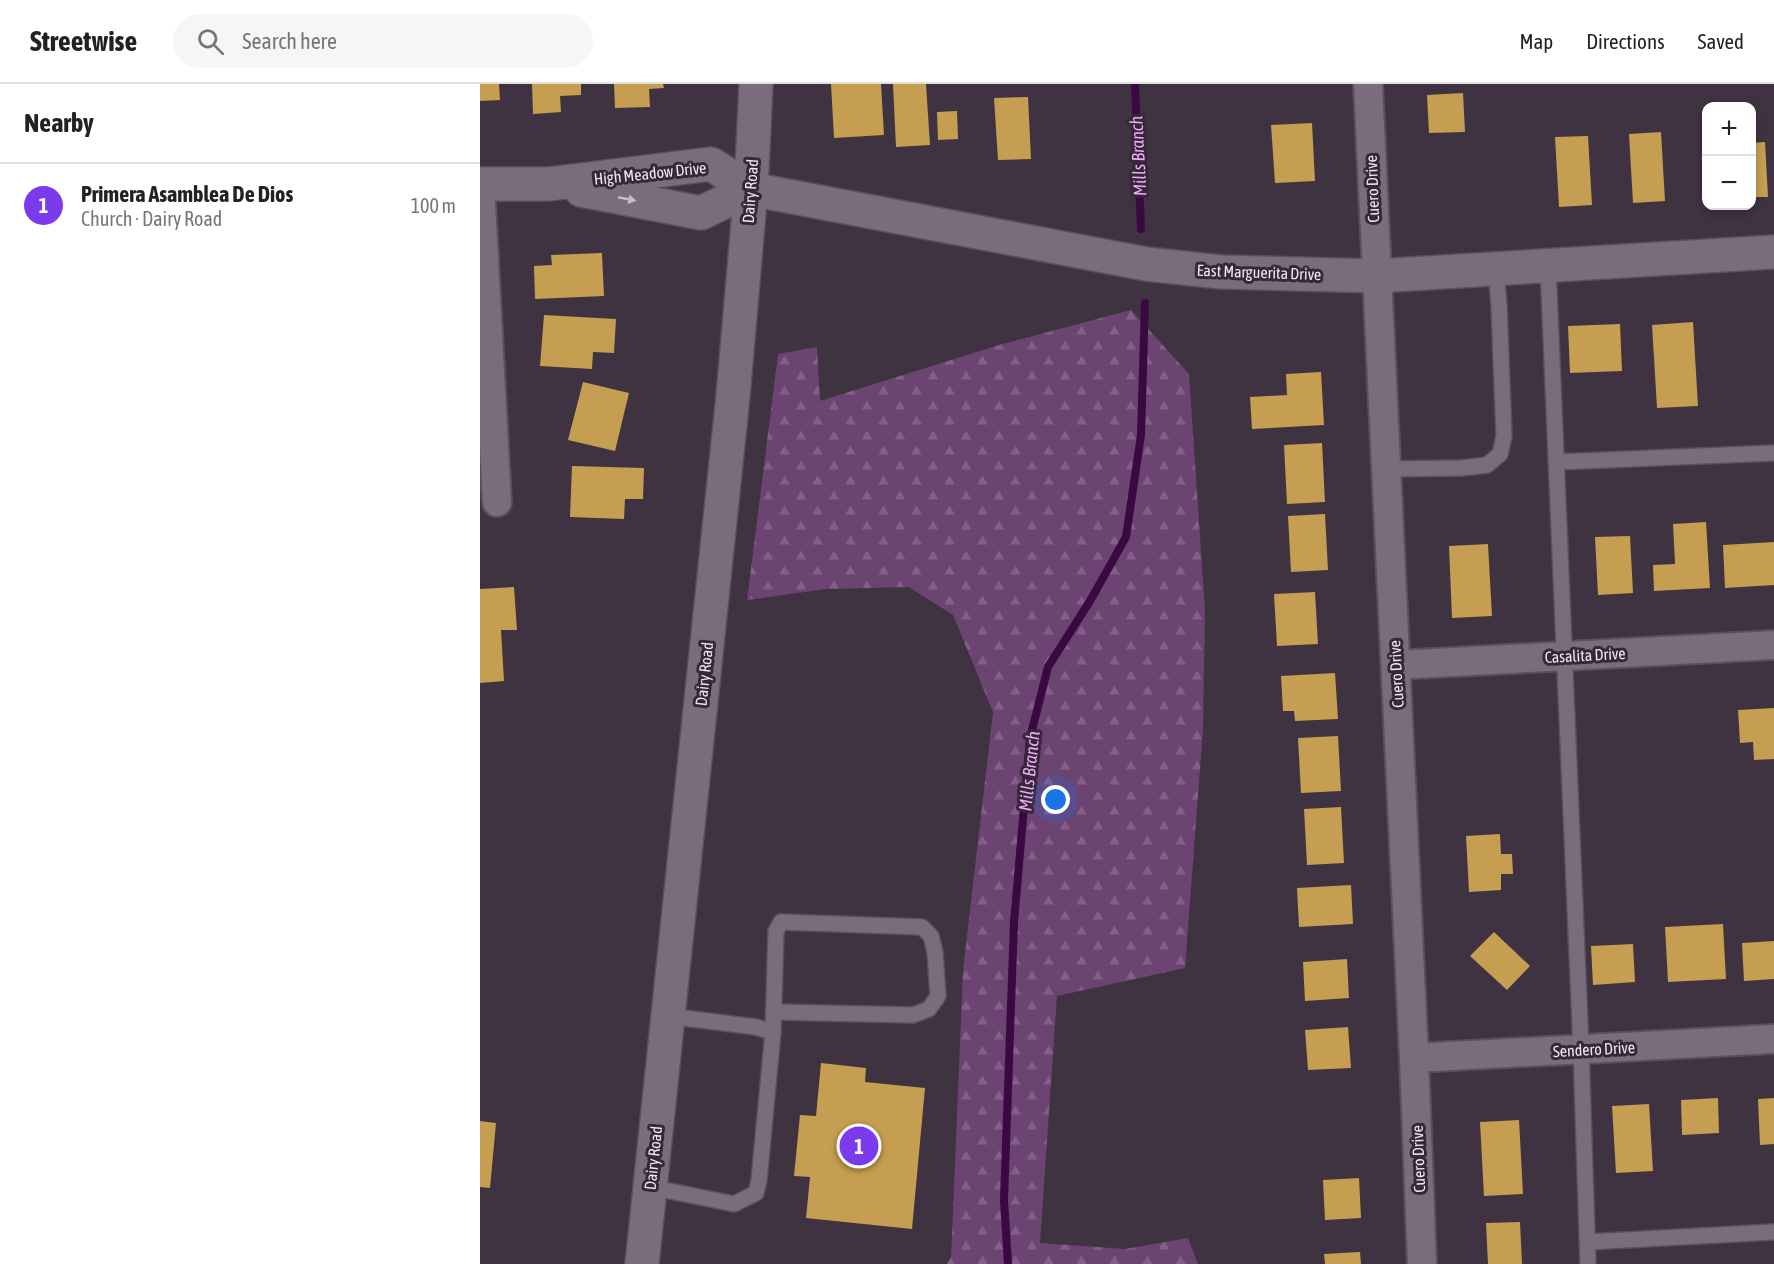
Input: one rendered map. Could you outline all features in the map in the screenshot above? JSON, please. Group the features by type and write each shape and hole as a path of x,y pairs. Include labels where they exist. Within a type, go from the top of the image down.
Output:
{"street":[{"name":"Dairy Road","path":"642,1264 731,408 751,189 756,84"},
{"name":"Cuero Drive","path":"1368,84 1422,1264"},
{"name":"High Meadow Drive","path":"480,184 549,184 711,164 751,189"},
{"path":"480,184 497,502"},
{"name":"High Meadow Drive","path":"549,184 701,213 751,189"},
{"name":"East Marguerita Drive","path":"751,189 1146,264 1221,272 1376,276 1774,252"},
{"name":"Casalita Drive","path":"1396,665 1774,645"},
{"name":"Sendero Drive","path":"1414,1059 1774,1039"}],"lane":[{"path":"1548,266 1588,1264"},
{"path":"1386,469 1461,468 1487,465 1500,454 1504,436 1496,269"},
{"path":"1556,462 1774,453"},
{"path":"650,1188 734,1204 756,1193 773,1032 776,931 781,922 922,927 930,936 936,952 938,996 929,1009 913,1015 774,1012"},
{"path":"668,1016 756,1027 773,1032"},
{"path":"1588,1242 1774,1232"}],"green space":[{"path":"1131,310 1189,374 1205,610 1203,729 1185,968 1057,996 1040,1243 1125,1249 1188,1238 1198,1264 947,1264 951,1257 963,971 993,712 953,615 909,587 826,589 747,600 778,354 817,347 820,401 999,345"}],"building":[{"path":"480,84 499,84 500,100 480,101"},
{"path":"532,84 581,84 581,95 560,96 561,112 533,114"},
{"path":"614,84 663,84 664,88 649,89 650,107 615,108"},
{"path":"831,84 881,84 884,135 834,138"},
{"path":"893,84 926,84 930,145 896,147"},
{"path":"1463,93 1465,132 1429,133 1427,95"},
{"path":"1028,97 1031,159 998,160 994,98"},
{"path":"957,111 958,139 938,140 937,112"},
{"path":"1312,123 1315,181 1275,183 1271,125"},
{"path":"1661,132 1665,201 1633,203 1629,134"},
{"path":"1588,136 1592,205 1559,207 1555,137"},
{"path":"1765,142 1768,197 1756,197 1756,143"},
{"path":"602,253 604,296 535,299 534,266 552,265 551,255"},
{"path":"544,315 616,319 614,353 593,352 592,369 540,366"},
{"path":"1693,322 1698,406 1657,408 1652,325"},
{"path":"1620,324 1622,371 1570,373 1568,326"},
{"path":"1321,372 1324,425 1252,429 1250,397 1287,395 1286,374"},
{"path":"583,382 629,393 615,451 568,440"},
{"path":"1322,443 1325,502 1287,504 1284,445"},
{"path":"572,466 644,468 643,499 625,499 624,519 570,517"},
{"path":"1325,514 1328,570 1291,572 1288,516"},
{"path":"1706,522 1710,588 1654,591 1653,565 1675,564 1673,524"},
{"path":"1630,536 1633,593 1598,595 1595,537"},
{"path":"1774,542 1774,585 1725,588 1723,545"},
{"path":"1488,544 1492,616 1452,618 1449,546"},
{"path":"514,587 517,630 501,630 504,681 480,683 480,589"},
{"path":"1315,592 1318,644 1277,646 1274,594"},
{"path":"1335,673 1338,719 1295,721 1294,711 1283,711 1281,676"},
{"path":"1774,708 1774,759 1754,760 1753,742 1740,743 1738,710"},
{"path":"1338,736 1341,791 1301,793 1298,738"},
{"path":"1341,807 1344,863 1307,865 1304,809"},
{"path":"1500,834 1501,854 1512,854 1513,874 1501,874 1501,890 1469,892 1466,836"},
{"path":"1351,885 1353,924 1299,927 1297,888"},
{"path":"1723,924 1726,979 1668,982 1665,927"},
{"path":"1494,932 1530,966 1507,990 1470,956"},
{"path":"1774,941 1774,979 1744,981 1742,943"},
{"path":"1633,944 1635,982 1593,985 1591,946"},
{"path":"1347,959 1349,998 1305,1001 1303,962"},
{"path":"1348,1027 1351,1068 1308,1070 1305,1030"},
{"path":"821,1063 866,1068 865,1082 925,1088 912,1229 806,1218 810,1177 794,1176 800,1115 816,1116"},
{"path":"1718,1098 1719,1133 1682,1135 1681,1100"},
{"path":"1774,1098 1774,1144 1760,1145 1758,1099"},
{"path":"1649,1104 1653,1171 1616,1173 1612,1106"},
{"path":"1519,1120 1523,1194 1484,1196 1480,1122"},
{"path":"480,1121 496,1123 490,1188 480,1187"},
{"path":"1359,1178 1361,1218 1325,1220 1323,1180"},
{"path":"1520,1222 1522,1264 1488,1264 1486,1223"},
{"path":"1360,1252 1361,1264 1325,1264 1324,1254"}],"waterway":[{"name":"Mills Branch","path":"1135,84 1141,229"},
{"name":"Mills Branch","path":"1008,1264 1004,1200 1014,922 1030,738 1048,667 1090,601 1126,537 1141,435 1145,303"}],"place":[{"name":"Primera Asamblea De Dios","path":"859,1146"}]}
